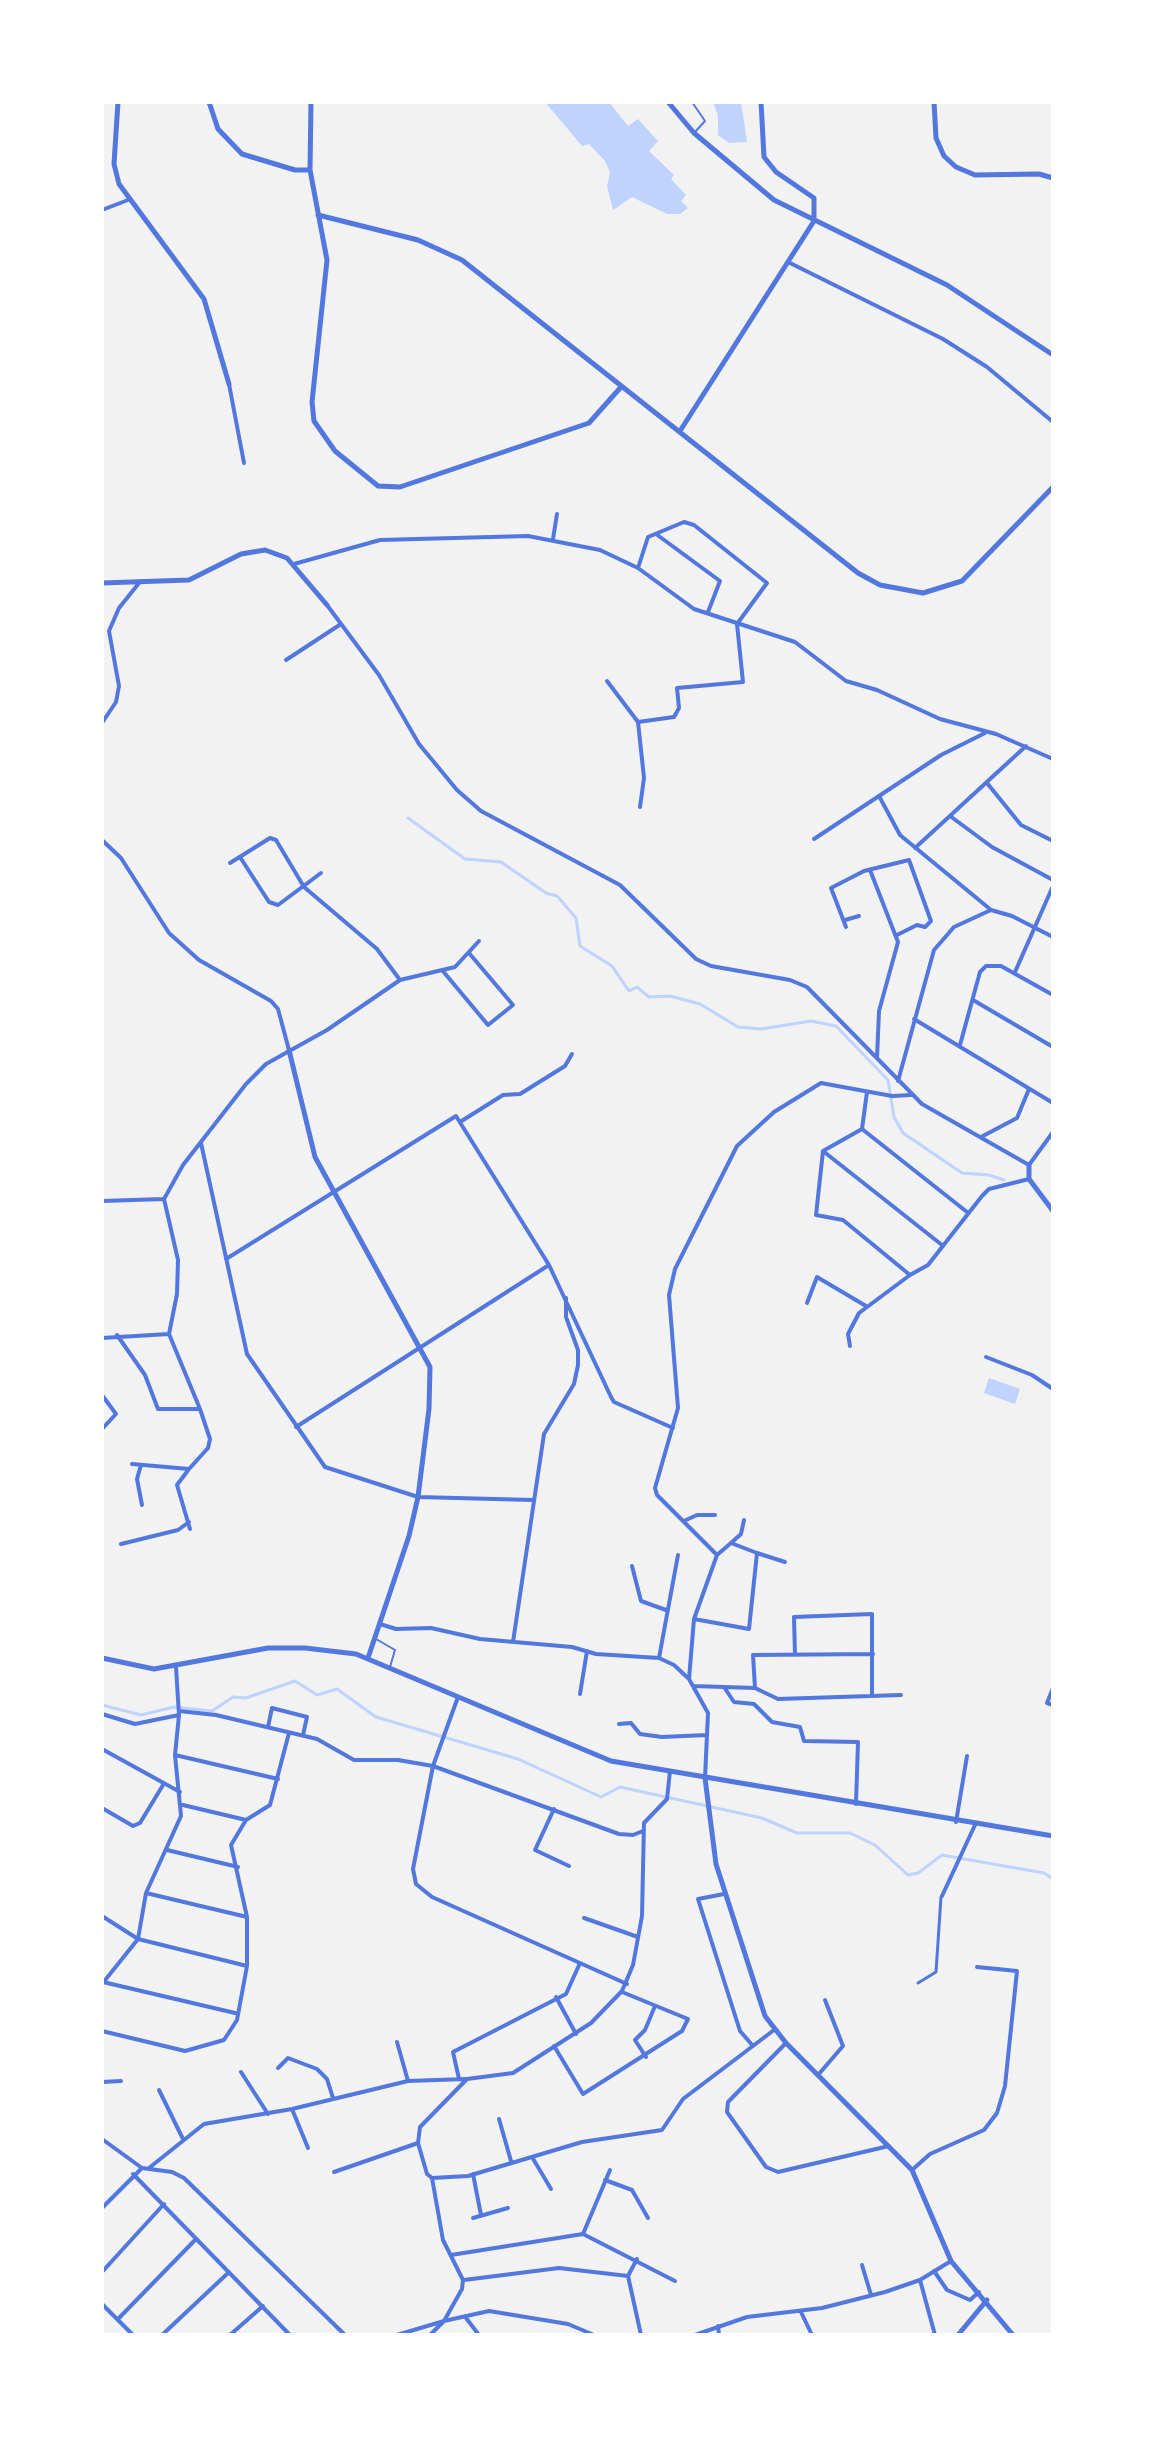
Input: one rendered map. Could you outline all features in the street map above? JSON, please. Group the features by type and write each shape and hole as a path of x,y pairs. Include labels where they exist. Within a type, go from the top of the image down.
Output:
{"street":[{"path":"118,102 114,164 119,184 204,299 229,384 244,463"},
{"path":"209,102 218,129 242,154 295,170 310,170"},
{"path":"311,102 310,170 327,260 313,387 314,421 335,451 378,486 400,487 589,423 621,387"},
{"path":"668,102 694,133 774,200 947,285 1053,355"},
{"path":"680,431 814,221 814,198 776,172 764,157 761,102"},
{"path":"934,102 936,138 944,156 956,167 975,175 1039,174 1053,178"},
{"path":"102,210 128,200"},
{"path":"318,215 418,240 462,260 858,573 877,584 907,593 933,591 962,581 1053,487"},
{"path":"788,262 943,339 987,367 1053,422"},
{"path":"553,539 557,514"},
{"path":"638,568 648,537 684,522 694,525 767,583 737,624 743,682 677,688 679,708 674,717 638,722"},
{"path":"656,534 720,581 708,612"},
{"path":"294,564 380,540 483,536 553,539 600,550 638,568 694,609 795,642 846,681 877,690 940,719 1026,746 1053,759"},
{"path":"102,583 195,578 255,550 276,551 294,564 327,605 379,675 419,744 468,801 620,885 696,959 711,966 790,980 807,987 911,1095 1029,1165"},
{"path":"102,723 116,702 119,686 109,631 119,608 139,583"},
{"path":"286,660 341,624"},
{"path":"607,681 638,722 644,778 640,807"},
{"path":"814,839 941,755 987,732"},
{"path":"915,848 1026,746"},
{"path":"987,783 1021,825 1053,841"},
{"path":"879,796 900,835 991,910 1035,926 1053,937"},
{"path":"950,816 992,847 1053,883 1015,972"},
{"path":"230,863 270,838 276,840 304,887 377,949 400,980"},
{"path":"102,840 121,858 169,933 199,960 271,1001 278,1009 315,1157 430,1367 432,1381 418,1497 409,1536 368,1658"},
{"path":"240,857 269,902 278,905 321,873"},
{"path":"846,927 831,888 870,870 909,860 931,921 925,927 917,925 897,935"},
{"path":"870,870 897,935 879,1011 877,1058"},
{"path":"898,1081 934,950 954,927 991,910"},
{"path":"845,920 859,916"},
{"path":"190,1529 177,1485 208,1448 210,1439 169,1334 177,1294 178,1260 164,1199 246,1084 289,1050 327,1030 400,980 455,967 479,941"},
{"path":"442,970 488,1025 513,1005 469,953"},
{"path":"960,1045 980,972 986,966 1001,966 1015,972 1053,995"},
{"path":"973,1000 1053,1047"},
{"path":"914,1019 1053,1103"},
{"path":"460,1122 503,1095 520,1094 565,1066 572,1054"},
{"path":"717,1555 657,1495 655,1488 678,1408 669,1295 675,1269 724,1167 737,1146 765,1120 812,1086 828,1083 867,1092 911,1095"},
{"path":"981,1137 1017,1118 1029,1089"},
{"path":"862,1129 867,1092"},
{"path":"226,1259 456,1116 549,1265 614,1402 673,1428"},
{"path":"823,1151 862,1129"},
{"path":"862,1129 967,1212"},
{"path":"1053,1132 1029,1165 1029,1179 1053,1211"},
{"path":"201,1143 247,1354 325,1467 418,1497 533,1500"},
{"path":"823,1151 942,1245"},
{"path":"823,1151 816,1215 843,1220 910,1275"},
{"path":"850,1346 848,1334 851,1324 866,1306 928,1265 967,1212 989,1189 1029,1179"},
{"path":"102,1201 164,1199"},
{"path":"296,1427 549,1265"},
{"path":"807,1303 817,1277 866,1306"},
{"path":"513,1642 544,1434 574,1384 578,1365 578,1350 566,1317 566,1298"},
{"path":"102,1338 169,1334"},
{"path":"117,1335 145,1375 158,1409 200,1409"},
{"path":"986,1357 1032,1375 1053,1389"},
{"path":"102,1395 116,1414 102,1429"},
{"path":"132,1464 189,1469"},
{"path":"141,1465 137,1479 142,1505"},
{"path":"684,1521 697,1515 715,1515"},
{"path":"689,1679 694,1619 717,1555 741,1534 744,1520"},
{"path":"121,1544 178,1530 189,1522"},
{"path":"731,1543 785,1562"},
{"path":"694,1619 749,1629 757,1553"},
{"path":"659,1658 678,1555"},
{"path":"632,1566 641,1601 666,1610"},
{"path":"795,1655 794,1617 872,1614 872,1695"},
{"path":"380,1624 396,1629 425,1627 513,1642 659,1658 674,1665 689,1679 708,1713 705,1778 713,1851 760,2004 774,2030 912,2170 951,2261 987,2300 1013,2335"},
{"path":"102,1658 132,1667 176,1667 287,1647 368,1658 596,1757 956,1822 1053,1836"},
{"path":"580,1694 587,1651"},
{"path":"755,1688 753,1655 873,1654"},
{"path":"176,1667 179,1713 175,1755 183,1805 167,1850 146,1893 138,1939 103,1983 235,2013"},
{"path":"693,1686 755,1688 778,1699 901,1695"},
{"path":"724,1687 734,1702 754,1704 772,1722 800,1727 804,1741 858,1742 856,1804"},
{"path":"1053,1688 1047,1703 1053,1705"},
{"path":"458,1697 433,1766 413,1869 420,1890 627,1984"},
{"path":"268,1727 272,1708 307,1717 303,1735"},
{"path":"102,1714 135,1724 179,1713 268,1727 317,1739 354,1760 398,1760 433,1766 619,1834 633,1835 643,1831"},
{"path":"619,1724 631,1723 640,1734 662,1737 707,1735"},
{"path":"102,2031 185,2051 224,2040 237,2020 235,2013 247,1966 247,1917 231,1845 246,1820 270,1805 289,1733"},
{"path":"102,1749 180,1792"},
{"path":"175,1755 278,1779"},
{"path":"956,1822 967,1756"},
{"path":"149,2168 204,2124 292,2109 408,2081 467,2079 513,2073 576,2034 627,1984 642,1916 643,1831 648,1815 667,1799 670,1771"},
{"path":"102,1808 133,1826 140,1823 163,1785"},
{"path":"183,1805 246,1820"},
{"path":"554,1809 535,1850 569,1866"},
{"path":"918,1983 936,1972 942,1896 975,1825"},
{"path":"167,1850 238,1867"},
{"path":"146,1893 247,1917"},
{"path":"724,1894 698,1899 740,2031 753,2046"},
{"path":"102,1916 138,1939 247,1966"},
{"path":"584,1918 638,1937"},
{"path":"459,2079 453,2052 566,1994 580,1963"},
{"path":"912,2170 930,2154 984,2130 997,2113 1005,2086 1017,1971 977,1967"},
{"path":"554,2046 583,2094 646,2057 682,2031 688,2019 622,1991"},
{"path":"556,1997 576,2034"},
{"path":"818,2075 843,2046 825,2000"},
{"path":"646,2057 635,2040 645,2030 655,2006"},
{"path":"432,2178 473,2174 582,2142 662,2130 683,2099 774,2030"},
{"path":"397,2042 408,2081"},
{"path":"786,2043 728,2102 727,2112 766,2167 778,2172 890,2146"},
{"path":"278,2068 288,2058 317,2069 327,2079 333,2098"},
{"path":"241,2072 268,2114"},
{"path":"430,2335 444,2321 462,2289 463,2280 443,2240 432,2178 427,2174 418,2143 420,2127 467,2079"},
{"path":"102,2082 121,2081"},
{"path":"159,2090 183,2139"},
{"path":"292,2109 308,2148"},
{"path":"499,2119 511,2161"},
{"path":"102,2139 142,2168"},
{"path":"334,2172 418,2143"},
{"path":"532,2157 551,2189"},
{"path":"102,2208 142,2168 172,2172 195,2187 345,2335"},
{"path":"583,2234 610,2170"},
{"path":"133,2174 290,2335"},
{"path":"473,2174 481,2215"},
{"path":"605,2180 632,2190 648,2218"},
{"path":"102,2272 164,2204"},
{"path":"473,2218 508,2208"},
{"path":"451,2255 583,2234 675,2281"},
{"path":"119,2318 196,2239"},
{"path":"637,2259 628,2276 641,2335"},
{"path":"695,2335 747,2317 801,2311 871,2295 920,2280 951,2261"},
{"path":"862,2265 871,2295"},
{"path":"463,2280 559,2268 628,2276"},
{"path":"934,2271 947,2290 970,2300 979,2292"},
{"path":"162,2335 228,2273"},
{"path":"920,2280 935,2335"},
{"path":"958,2335 987,2300"},
{"path":"102,2304 133,2335"},
{"path":"230,2335 263,2306"},
{"path":"397,2335 489,2311 568,2324 592,2335"},
{"path":"801,2311 812,2335"},
{"path":"466,2318 479,2335"},
{"path":"718,2326 719,2335"}],"lane":[{"path":"692,102 705,121 694,133"},
{"path":"375,1638 395,1650 390,1667"}],"water":[{"path":"545,102 609,102 628,126 638,119 658,141 649,151 674,175 671,179 686,195 681,201 688,208 680,214 667,214 632,197 613,210 607,186 610,172 605,161 589,144 582,146"},
{"path":"713,102 741,102 747,142 729,143 718,135 718,115"},
{"path":"989,1378 1020,1389 1015,1404 984,1393"}],"waterway":[{"path":"408,818 465,859 501,862 546,893 557,896 576,918 580,946 612,966 629,991 637,987 649,997 670,996 700,1004 738,1027 761,1029 811,1021 836,1026 888,1080 894,1117 903,1133 962,1173 989,1175 1004,1180"},
{"path":"102,1705 141,1715 174,1707 212,1711 233,1697 246,1698 295,1681 317,1695 337,1689 376,1717 518,1759 601,1797 620,1787 762,1818 797,1833 850,1833 875,1845 908,1875 918,1873 942,1855 1044,1873 1053,1879"}]}
